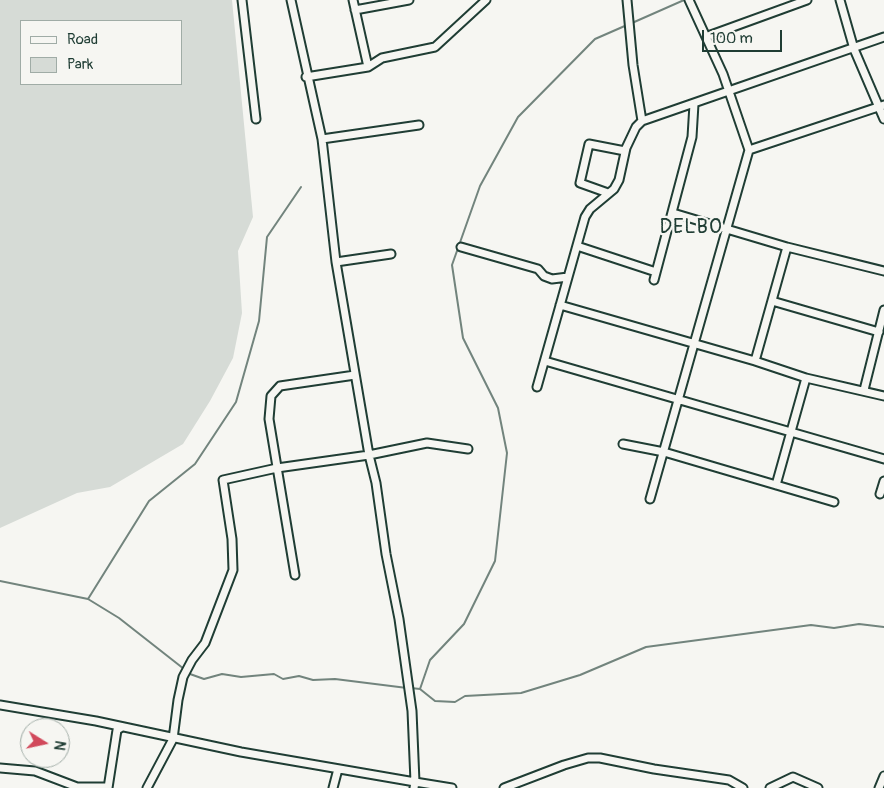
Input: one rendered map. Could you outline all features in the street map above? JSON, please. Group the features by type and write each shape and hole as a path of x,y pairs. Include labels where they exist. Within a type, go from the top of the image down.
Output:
{"street":[{"path":"242,0 256,118"},
{"path":"290,0 306,77 322,139 336,262 369,454 376,483 386,554 399,618 412,712 415,785"},
{"path":"353,0 368,67"},
{"path":"355,10 409,0"},
{"path":"306,77 368,67 382,58 435,47 486,0"},
{"path":"627,0 633,65 642,121"},
{"path":"650,499 749,150 708,36 690,0"},
{"path":"708,36 807,0"},
{"path":"840,0 854,49 882,105 884,119"},
{"path":"537,387 585,218 590,208 614,189 619,180 625,151 633,132 642,121 884,37"},
{"path":"654,280 692,137 694,104"},
{"path":"749,150 882,105"},
{"path":"322,139 419,125"},
{"path":"608,194 580,183 589,144 625,151"},
{"path":"673,213 787,248 884,271"},
{"path":"577,246 656,272"},
{"path":"461,247 538,269 544,276 552,278 568,277"},
{"path":"756,360 787,248"},
{"path":"336,262 391,254"},
{"path":"772,301 878,332"},
{"path":"560,305 756,360 806,378 884,396"},
{"path":"864,390 884,310"},
{"path":"544,361 680,398 884,458"},
{"path":"295,575 269,419 271,396 280,386 356,375"},
{"path":"776,485 806,378"},
{"path":"147,788 173,739 178,700 184,677 192,660 205,643 233,570 232,539 222,480 277,468 427,443 468,448"},
{"path":"623,444 664,452 834,502"},
{"path":"880,494 884,481"},
{"path":"0,705 415,785 452,788"},
{"path":"0,768 35,771 77,787 108,788 117,730 122,727"},
{"path":"504,788 588,758 600,758 654,770 729,780 743,788"},
{"path":"333,788 338,769"},
{"path":"879,788 884,776"},
{"path":"770,788 794,777 818,788"}],"green space":[{"path":"0,0 232,0 253,217 238,251 242,313 233,358 210,401 183,444 110,487 77,493 0,528"}],"waterway":[{"path":"632,23 684,0"},
{"path":"420,689 430,660 464,624 495,561 507,453 498,408 463,338 452,265 480,186 518,117 595,39 627,25"},
{"path":"88,599 149,501 195,464 236,402 259,321 267,237 301,187"},
{"path":"0,581 88,599 119,618 184,669"},
{"path":"411,688 420,689 435,701 455,702 465,696 521,693 580,675 646,647 811,625 834,628 859,624 884,627"},
{"path":"190,674 204,679 222,674 241,677 274,674 283,679 299,676 313,680 335,679 407,688"}],"district":[{"name":"DELBO","path":"691,228"}]}
